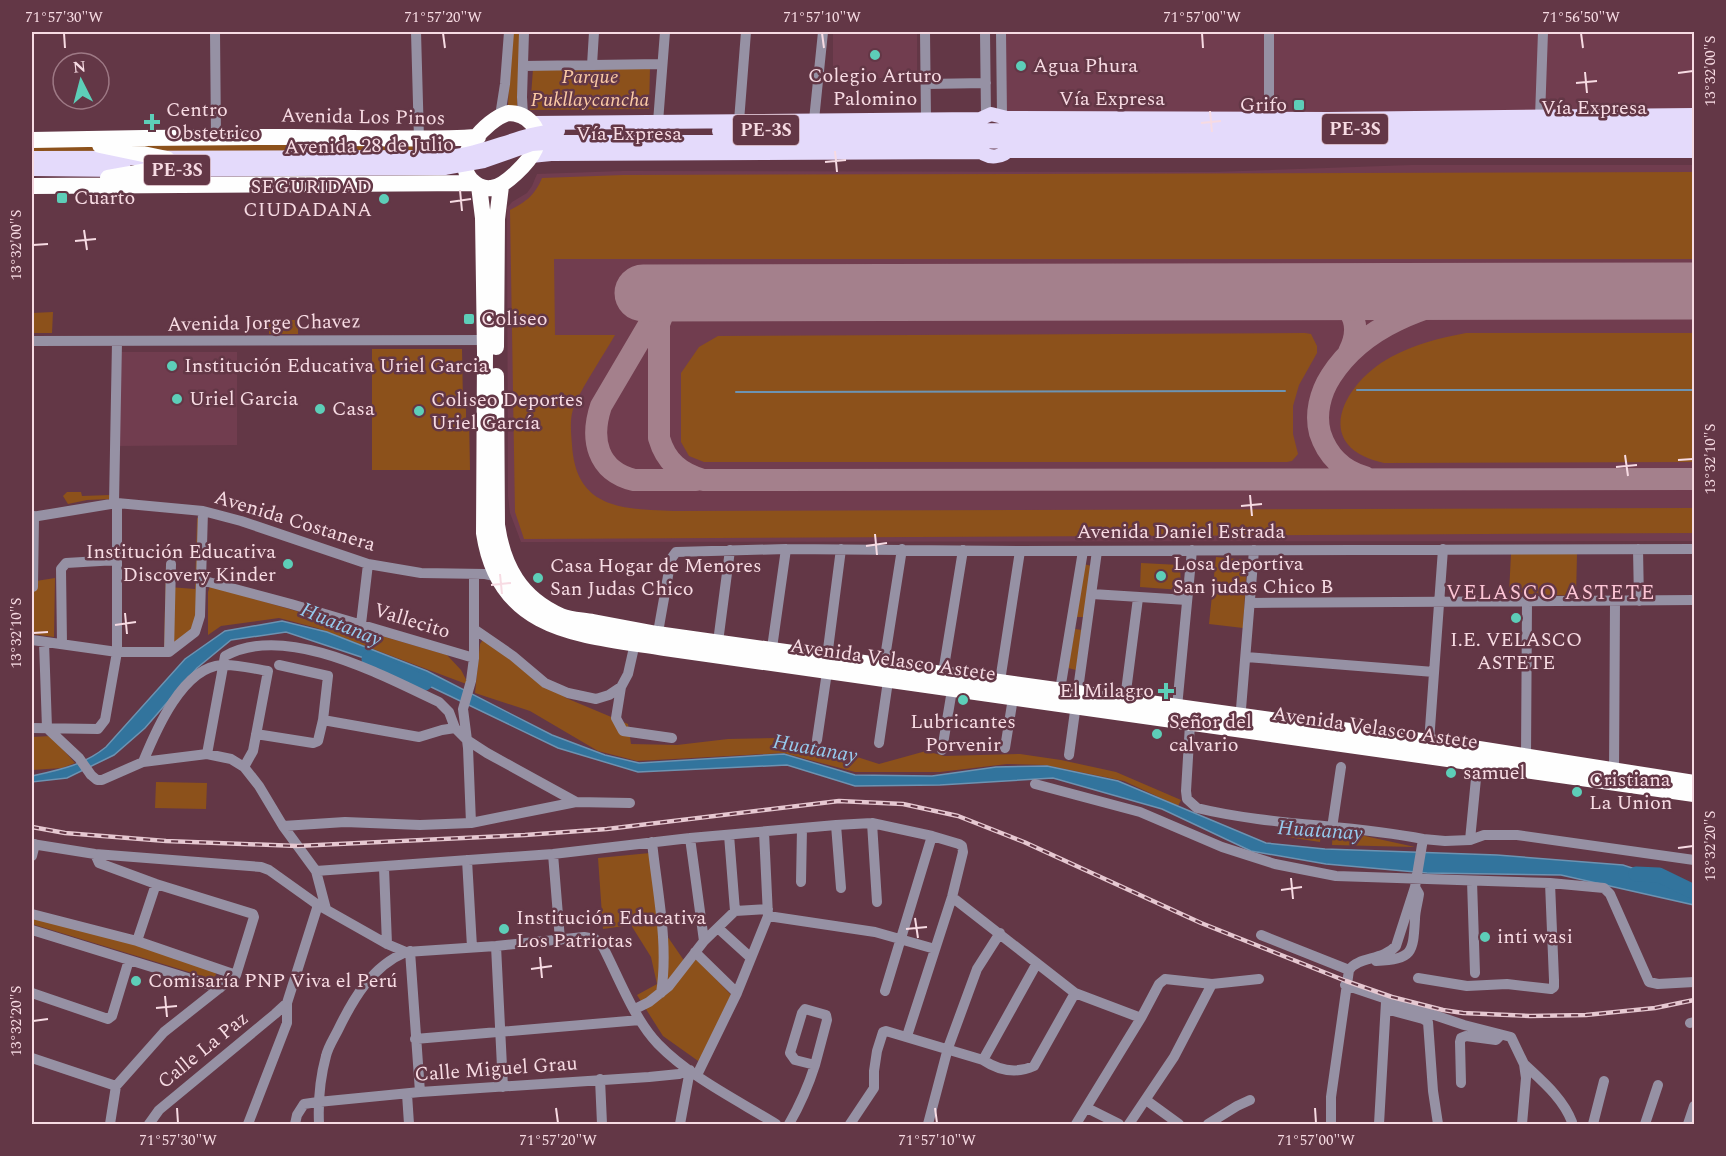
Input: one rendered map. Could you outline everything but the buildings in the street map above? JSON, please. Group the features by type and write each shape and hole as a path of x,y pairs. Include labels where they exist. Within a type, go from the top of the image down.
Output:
{"highway":[{"path":"516,113 528,119 537,134 537,142 531,156 501,186 486,188 477,184 465,170 466,152 500,116 516,113"},
{"name":"Avenida Los Pinos","path":"32,141 216,137 419,139 478,137"},
{"path":"71,139 167,159"},
{"path":"72,186 153,170"},
{"name":"Avenida 28 de Julio","path":"35,185 477,184"},
{"name":"Avenida Velasco Astete","path":"477,184 483,218 497,525 507,594 523,609 544,622 565,630 635,643 656,640 718,642 772,648 827,664"},
{"name":"Avenida Velasco Astete","path":"490,340 501,186"},
{"name":"Avenida Velasco Astete","path":"504,575 545,607 562,617 656,640 827,664 952,690 1013,698 1125,699 1177,707 1240,723 1614,776 1695,783"},
{"name":"Avenida Velasco Astete","path":"884,675 943,673 1060,690 1077,700 1190,724 1240,723 1429,742 1478,756 1526,756 1695,794"}],"main road":[{"name":"Vía Expresa","path":"531,156 1238,119 1695,115"},
{"path":"1328,118 1359,134"},
{"name":"Vía Expresa","path":"528,119 658,122 926,119 978,131"},
{"path":"1238,119 1212,135 1239,152"},
{"name":"Vía Expresa","path":"559,137 978,131 1212,135 1359,134 1695,128"},
{"path":"978,131 991,157 1003,155 1009,131"},
{"name":"Vía Expresa","path":"1009,131 1239,152 1695,151"},
{"name":"Vía Expresa","path":"1359,134 1695,140"},
{"path":"1328,152 1359,134"},
{"name":"Avenida 28 de Julio","path":"32,169 153,170 484,161 559,137"},
{"name":"Avenida 28 de Julio","path":"32,158 444,162"}],"street":[{"path":"215,32 216,137"},
{"path":"416,32 419,139"},
{"path":"500,116 506,84 509,32"},
{"path":"524,32 523,66 528,119"},
{"path":"592,64 594,32"},
{"path":"658,122 666,32"},
{"path":"739,121 746,32"},
{"path":"814,120 823,32"},
{"path":"925,32 926,119"},
{"path":"978,131 986,83 985,32"},
{"path":"1001,32 1009,131"},
{"path":"1269,32 1269,118"},
{"path":"1540,117 1543,32"},
{"path":"523,66 662,64"},
{"path":"926,84 986,83"},
{"name":"Avenida Jorge Chavez","path":"32,341 490,340"},
{"path":"32,728 98,729 105,720 117,652 115,503 117,342"},
{"name":"Avenida Costanera","path":"33,517 115,503 203,512 241,521 368,564 421,573 504,575"},
{"path":"32,640 117,652 169,652 195,632 200,616 203,512"},
{"path":"33,517 33,587"},
{"path":"772,648 786,549"},
{"name":"Avenida Daniel Estrada","path":"656,640 671,559 676,552 786,549 1020,551 1695,549"},
{"path":"817,740 841,549"},
{"path":"879,743 884,675 902,549"},
{"path":"1429,742 1443,549"},
{"path":"1638,549 1639,601"},
{"path":"718,642 730,550"},
{"path":"943,673 963,550"},
{"path":"1177,707 1192,550"},
{"path":"1240,723 1254,550"},
{"path":"1000,681 1020,551"},
{"path":"1060,690 1083,551"},
{"path":"1069,755 1097,551"},
{"path":"62,644 62,565 117,560"},
{"path":"169,652 171,564"},
{"path":"361,624 368,564"},
{"path":"471,823 467,740 463,709 471,681 474,658 474,574"},
{"name":"Vallecito","path":"201,580 474,658"},
{"path":"1092,594 1187,600"},
{"path":"1125,699 1138,598"},
{"path":"1250,603 1695,600"},
{"path":"1526,756 1527,601"},
{"path":"1614,776 1615,601"},
{"path":"474,629 513,656 545,683 568,693 596,699 609,695 621,687"},
{"path":"44,642 47,728 80,758 91,775 97,780 102,780 143,762 207,754 225,756 244,767 316,871 322,907"},
{"path":"635,643 628,674 621,687 616,718 623,730 672,738"},
{"path":"207,754 225,656 241,649 264,645 295,648 337,657 439,702 448,712 455,728 467,740 576,802"},
{"path":"1246,657 1434,672"},
{"path":"143,762 158,730 183,690 198,673 223,665 268,671 253,751 244,767"},
{"path":"256,734 315,743 318,741 328,676 279,665"},
{"path":"942,750 952,690"},
{"path":"1005,748 1013,698"},
{"path":"322,720 419,737 441,729 455,728"},
{"path":"1190,724 1187,799 1191,805 1207,811 1332,828 1393,833 1423,842 1517,835 1695,860"},
{"path":"1470,840 1478,756"},
{"path":"1332,828 1341,767"},
{"path":"1035,784 1140,812 1222,848 1275,864 1336,876 1550,883 1604,888 1608,890 1649,982 1658,984 1695,982"},
{"path":"283,826 335,822 420,825 471,823 576,802 630,802"},
{"path":"316,871 553,854 690,838 872,823 932,836 959,844 963,849 952,897 907,1036"},
{"path":"872,823 877,902"},
{"path":"837,825 841,888"},
{"path":"801,882 802,828"},
{"path":"680,1125 694,1072 737,993 768,912 764,832"},
{"path":"729,835 735,911"},
{"path":"885,991 932,836"},
{"path":"690,838 704,941"},
{"path":"652,842 663,949 664,972 661,994"},
{"path":"1261,935 1352,967 1394,959 1410,951 1414,943 1415,915 1419,894 1416,880 1423,842"},
{"path":"32,856 33,844 95,854 261,867 269,870 322,907 387,944 408,952"},
{"path":"95,854 99,863 156,884 253,914 236,975 164,1032 116,1086 111,1125"},
{"path":"553,854 560,940"},
{"path":"467,860 472,947"},
{"path":"384,867 387,944"},
{"path":"1472,881 1475,973"},
{"path":"1418,978 1467,986 1507,984 1551,989 1554,987 1550,883"},
{"path":"137,941 156,884"},
{"path":"952,897 1076,993 1141,1018"},
{"name":"Calle La Paz","path":"149,1125 159,1110 276,1014 286,1003 322,907"},
{"path":"635,1009 661,994 704,941 735,911 768,912 875,932 935,949"},
{"path":"32,914 137,941 236,975"},
{"path":"718,928 751,958"},
{"path":"32,930 220,988"},
{"path":"928,1125 948,1048 977,969 1000,933"},
{"path":"320,1125 318,1102 327,1054 351,1003 374,973 395,956 408,952 589,937 598,942 640,1020 658,1044 694,1072 776,1125"},
{"path":"496,946 503,1087"},
{"path":"408,952 420,1092"},
{"path":"695,952 737,993"},
{"path":"32,993 108,1019 111,1016 129,960"},
{"path":"983,1060 1037,963"},
{"path":"1331,1125 1331,1097 1346,994 1345,985 1352,967"},
{"path":"1076,1125 1159,984 1165,979 1212,984 1259,979"},
{"path":"1129,1125 1174,1057 1212,984"},
{"path":"1345,985 1428,1022 1438,1125"},
{"path":"850,1125 874,1088 874,1071 883,1032 907,1036 948,1048 983,1060 1003,1070 1022,1070 1034,1066 1076,993"},
{"path":"248,1125 287,1023 286,1003"},
{"path":"1386,1004 1506,1036 1524,1064 1555,1095 1574,1124"},
{"path":"1379,1125 1386,1004"},
{"path":"789,1125 805,1094 814,1065 828,1017 805,1009 790,1053 795,1060 814,1065"},
{"path":"415,1039 640,1020"},
{"path":"1461,1083 1461,1038 1466,1036 1496,1040 1506,1036"},
{"path":"32,1058 116,1086"},
{"path":"1522,1125 1526,1078 1524,1064"},
{"name":"Calle Miguel Grau","path":"295,1125 297,1115 304,1104 318,1102 420,1092 694,1072"},
{"path":"600,1079 602,1125"},
{"path":"1593,1125 1604,1082"},
{"path":"1645,1125 1658,1085"},
{"path":"407,1094 409,1125"},
{"path":"1146,1100 1179,1125"},
{"path":"1208,1125 1236,1106 1250,1100"},
{"path":"1688,1125 1695,1106"},
{"path":"1087,1108 1119,1125"}],"shaded area":[{"name":"Colegio Arturo Palomino","path":"833,32 917,32 917,78 833,78"},
{"path":"997,32 1694,32 1694,125 998,127"},
{"path":"1411,165 1694,165 1694,541 521,542 510,513 508,496 507,208 527,193 537,174 623,171 1213,172"},
{"name":"Uriel Garcia","path":"117,352 237,352 237,445 116,446"}],"green space":[{"path":"511,32 521,32 517,106 508,106"},
{"name":"Parque Pukllaycancha","path":"650,67 649,109 530,110 533,69"},
{"path":"446,143 445,151 32,152 32,145"},
{"path":"1694,172 1694,259 554,259 555,335 615,335 575,404 571,429 575,466 582,482 592,493 620,506 674,511 1694,508 1694,533 524,539 515,512 510,210 529,197 542,178 623,175"},
{"path":"53,312 52,333 32,333 32,313"},
{"path":"269,320 298,320 298,334 269,334"},
{"path":"1466,333 1694,333 1694,462 1384,463 1361,455 1347,443 1341,429 1342,413 1348,397 1374,368 1409,348"},
{"path":"1311,334 1317,346 1317,353 1299,385 1293,406 1293,434 1298,454 1292,461 1287,462 704,462 689,456 681,442 681,373 699,347 718,336"},
{"name":"Coliseo Deportes Uriel García","path":"372,349 462,349 463,403 466,403 466,419 469,419 470,470 372,470"},
{"path":"67,492 81,492 82,496 110,495 110,499 68,504 63,496"},
{"path":"197,518 203,519 198,632 164,647 166,563 169,563 169,587 195,589"},
{"path":"1511,554 1577,554 1576,596 1509,593"},
{"path":"1216,557 1247,560 1243,628 1209,624"},
{"name":"Losa deportiva San judas Chico B","path":"1141,563 1180,565 1181,590 1140,587"},
{"path":"1083,564 1092,566 1085,617 1076,617"},
{"path":"55,578 54,637 32,634 32,594 36,581"},
{"path":"210,586 447,655 461,670 469,685 317,628 279,618 221,626 208,635"},
{"path":"1075,629 1082,630 1076,670 1068,668"},
{"path":"484,638 566,698 628,724 631,744 677,745 728,739 780,738 823,746 879,764 926,751 944,756 1020,754 1116,772 1181,800 1178,806 1124,781 1045,765 1007,764 940,772 855,772 784,753 637,761 598,751 530,711 475,693 480,644"},
{"path":"51,736 75,763 62,768 32,770 32,737"},
{"path":"156,782 207,783 206,809 155,808"},
{"path":"1289,821 1322,826 1320,842 1287,837"},
{"path":"1333,829 1415,847 1332,845"},
{"path":"650,853 663,930 685,962 697,959 732,996 701,1063 663,1036 637,995 657,984 651,957 631,925 603,929 598,858"},
{"path":"32,915 137,943 215,971 216,975 212,979 32,924"}],"water":[{"path":"282,621 327,632 427,671 552,735 605,755 639,763 784,754 855,775 932,776 996,767 1047,766 1118,781 1266,843 1325,849 1497,855 1623,865 1694,888 1694,905 1561,875 1427,873 1326,864 1251,851 1162,809 1053,778 940,785 855,786 787,765 638,772 558,748 402,673 286,632 231,640 197,668 145,728 114,755 67,778 32,782 32,776 80,763 106,747 185,659 225,631"}],"waterway":[{"path":"1357,390 1694,390"},
{"path":"736,392 1285,391"},
{"name":"Huatanay","path":"369,659 425,683"},
{"name":"Huatanay","path":"1636,874 1659,875 1694,892"}],"taxiway":[{"path":"1365,477 1350,471 1337,461 1327,448 1320,433 1318,418 1320,404 1331,376 1362,342 1399,319 1441,303 1485,291"},
{"path":"703,292 687,294 670,303 659,324 659,438 666,454 675,465 687,474 703,480 1694,479"},
{"path":"1311,292 1334,298 1349,311 1355,329 1354,340 1349,352"},
{"path":"662,312 651,321 601,406 596,430 597,442 604,461 622,476 634,480 696,480"}],"runway":[{"path":"643,293 1694,291"}],"railway":[{"path":"32,827 65,833 166,841 297,846 607,829 839,801 903,804 958,816 1024,842 1201,923 1346,981 1392,997 1443,1010 1530,1016 1586,1015 1655,1008 1694,1000"}],"place":[{"name":"Colegio Arturo Palomino","path":"875,55"},
{"name":"Agua Phura","path":"1021,66"},
{"name":"Grifo","path":"1299,105"},
{"name":"Centro Obstetrico","path":"152,122"},
{"name":"Cuarto","path":"62,198"},
{"name":"SEGURIDAD CIUDADANA","path":"384,199"},
{"name":"Coliseo","path":"469,319"},
{"name":"Institución Educativa Uriel Garcia","path":"172,366"},
{"name":"Uriel Garcia","path":"177,399"},
{"name":"Casa","path":"320,409"},
{"name":"Coliseo Deportes Uriel García","path":"419,411"},
{"name":"Institución Educativa Discovery Kinder","path":"288,564"},
{"name":"Losa deportiva San judas Chico B","path":"1161,576"},
{"name":"Casa Hogar de Menores San Judas Chico","path":"538,578"},
{"name":"I.E. VELASCO ASTETE","path":"1516,618"},
{"name":"El Milagro","path":"1166,691"},
{"name":"Lubricantes Porvenir","path":"963,700"},
{"name":"Señor del calvario","path":"1157,734"},
{"name":"samuel","path":"1451,773"},
{"name":"Cristiana La Union","path":"1577,792"},
{"name":"Institución Educativa Los Patriotas","path":"504,929"},
{"name":"inti wasi","path":"1485,937"},
{"name":"Comisaría PNP Viva el Perú","path":"136,981"}],"district":[{"name":"VELASCO ASTETE","path":"1551,593"}]}
